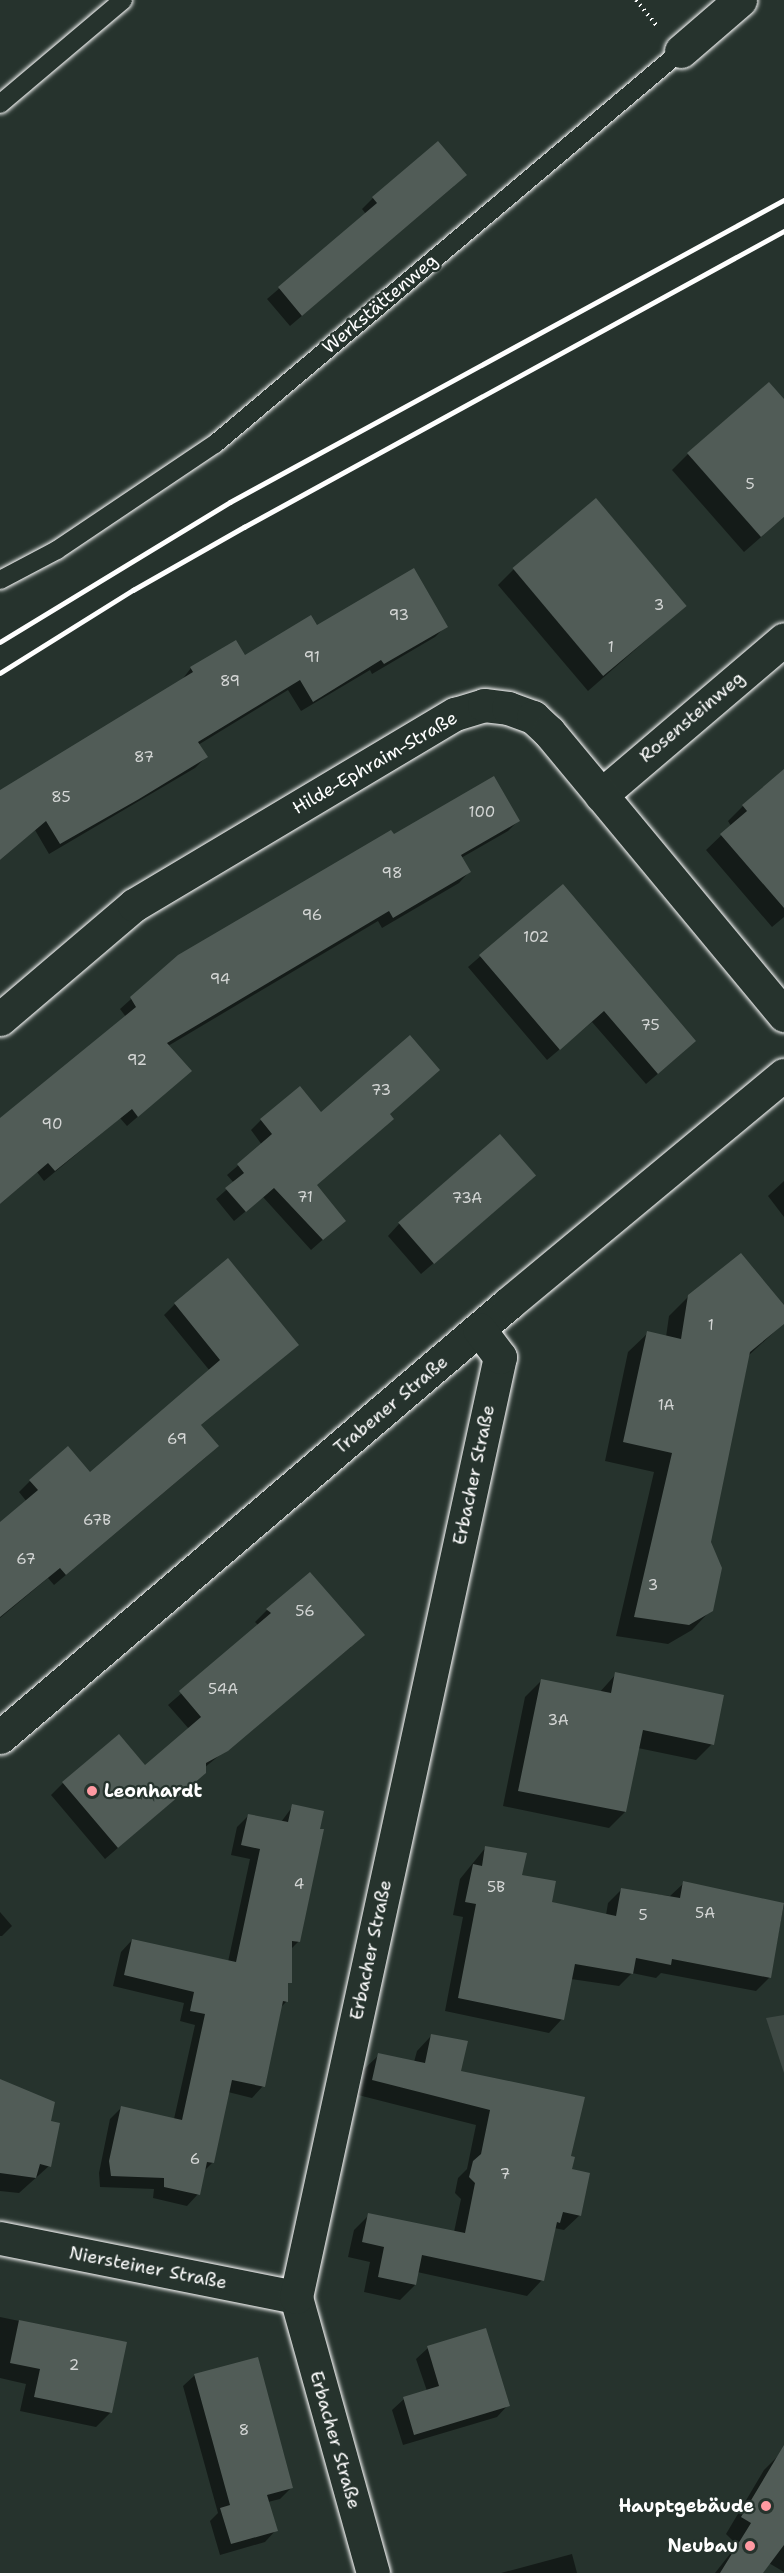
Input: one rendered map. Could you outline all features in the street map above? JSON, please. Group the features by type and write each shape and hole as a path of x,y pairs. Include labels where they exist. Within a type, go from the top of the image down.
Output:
{"street":[{"name":"Werkstättenweg","path":"671,42 740,0"},
{"name":"Rosensteinweg","path":"600,795 784,639"},
{"name":"Hilde-Ephraim-Straße","path":"0,1019 134,905 455,714 484,705 508,708 533,717 784,1015"},
{"name":"Trabener Straße","path":"0,1737 479,1329 784,1075"},
{"name":"Erbacher Straße","path":"373,2573 296,2297 500,1357 479,1329"},
{"name":"Niersteiner Straße","path":"0,2238 296,2297"}],"lane":[{"path":"0,104 123,0"},
{"name":"Werkstättenweg","path":"0,580 57,550 215,444 671,42"}],"path":[{"path":"636,0 671,42"}],"shaded area":[{"path":"784,2015 784,2073 766,2018"}],"building":[{"path":"438,141 467,175 302,316 278,287 377,203 372,197"},
{"path":"769,382 784,399 784,517 761,537 687,453"},
{"path":"596,498 687,606 603,676 513,568"},
{"path":"414,568 448,627 384,664 381,660 313,702 300,680 198,742 208,757 139,799 60,844 46,821 0,860 0,790 193,672 190,667 236,640 245,655 311,615 317,625"},
{"path":"784,769 784,908 720,834 747,811 742,805"},
{"path":"494,776 520,821 461,855 471,872 393,918 389,911 167,1043 192,1071 138,1117 132,1109 55,1171 48,1163 0,1204 0,1118 136,1007 130,997 178,955 391,830 394,834"},
{"path":"563,884 696,1041 658,1074 604,1011 560,1050 479,955"},
{"path":"410,1035 440,1070 390,1114 394,1119 317,1185 346,1221 323,1240 274,1188 246,1212 225,1188 244,1173 237,1164 272,1134 260,1119 300,1086 321,1112"},
{"path":"500,1134 536,1176 434,1264 398,1223"},
{"path":"741,1253 784,1305 784,1324 750,1352 711,1542 722,1568 713,1611 689,1625 634,1617 672,1453 623,1442 647,1331 681,1339 688,1295"},
{"path":"228,1258 299,1345 201,1425 219,1446 66,1575 60,1568 0,1617 0,1522 38,1490 29,1480 68,1446 90,1472 220,1360 174,1303"},
{"path":"310,1572 365,1635 228,1751 206,1763 206,1773 118,1848 62,1782 119,1734 145,1765 201,1717 179,1691 271,1613 266,1609"},
{"path":"615,1672 724,1695 714,1745 643,1730 626,1812 518,1791 541,1679 611,1693"},
{"path":"292,1804 324,1811 320,1829 324,1829 300,1942 292,1941 292,1983 288,1983 288,2002 283,2001 265,2087 232,2080 214,2163 207,2162 200,2195 164,2187 164,2178 111,2176 109,2161 121,2106 182,2120 205,2014 190,2011 194,1992 124,1975 132,1939 236,1962 260,1849 241,1845 248,1814 288,1822"},
{"path":"485,1846 527,1853 522,1875 556,1881 552,1902 616,1916 621,1888 680,1898 683,1881 784,1903 771,1978 672,1959 671,1965 636,1958 633,1974 575,1964 564,2020 458,1998 476,1904 465,1902 473,1864 482,1866"},
{"path":"431,2034 468,2041 461,2071 585,2097 571,2156 575,2157 572,2169 590,2173 581,2216 563,2212 560,2223 557,2222 544,2281 422,2255 416,2285 378,2277 384,2247 362,2242 368,2213 465,2233 475,2183 469,2177 473,2161 481,2154 490,2110 372,2080 378,2053 425,2063"},
{"path":"0,2079 55,2102 51,2121 60,2123 51,2167 40,2164 36,2178 0,2173"},
{"path":"19,2320 127,2342 112,2413 34,2397 40,2369 10,2363"},
{"path":"486,2328 510,2406 414,2435 403,2397 439,2386 427,2346"},
{"path":"258,2357 293,2488 267,2495 278,2531 231,2544 220,2508 230,2505 194,2374"},
{"name":"Hauptgebäude","path":"784,2445 784,2545 763,2573 720,2573 751,2523 741,2517"}],"railway":[{"path":"0,642 230,502 784,200"},
{"path":"0,673 133,590 244,527 784,231"}],"place":[{"name":"Leonhardt","path":"92,1791"},
{"name":"Hauptgebäude","path":"766,2506"},
{"name":"Neubau","path":"750,2546"}]}
